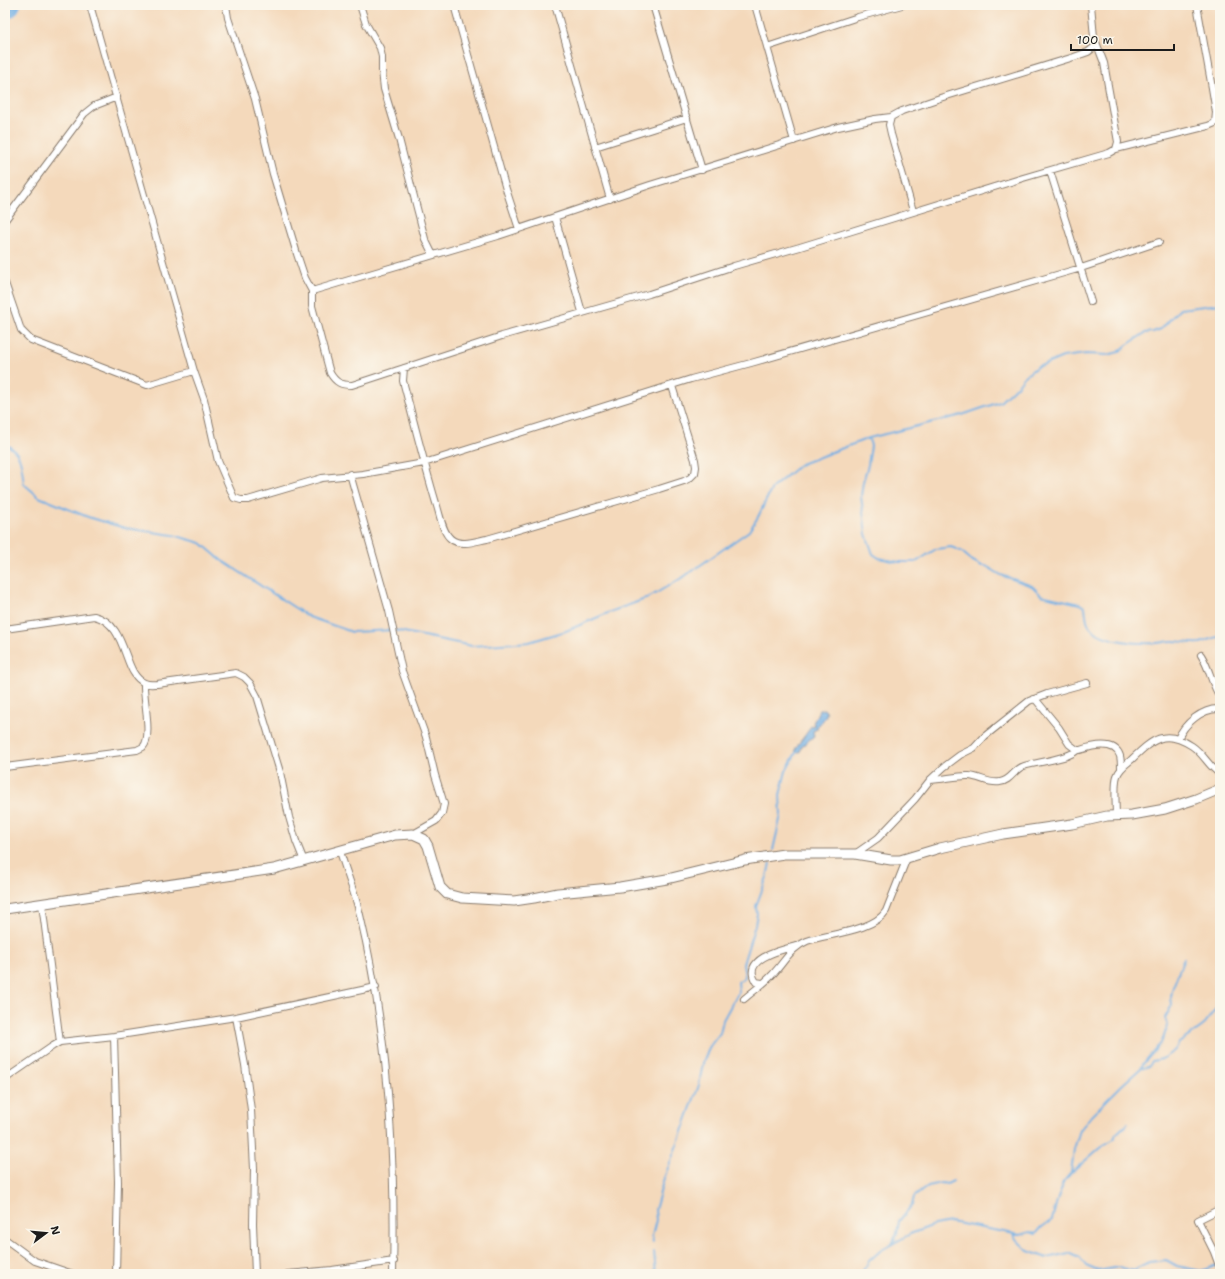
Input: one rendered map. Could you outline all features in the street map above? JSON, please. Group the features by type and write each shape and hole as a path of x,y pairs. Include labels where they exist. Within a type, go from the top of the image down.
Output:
{"street":[{"path":"90,5 194,371 204,399 218,461 234,498 241,500 256,498 322,478 350,474 363,474 424,463 691,380 1081,268 1159,242"},
{"path":"226,5 228,18 255,99 273,174 294,247 304,278 312,291 312,306 330,373 334,381 343,385 352,385 502,336 649,294 734,266 800,248 913,211 1109,153 1116,149 1215,123 1216,112 1198,5"},
{"path":"360,5 366,24 380,48 384,89 403,153 425,239 432,255"},
{"path":"454,5 519,229"},
{"path":"555,5 610,199"},
{"path":"653,5 702,170"},
{"path":"755,5 794,141"},
{"path":"767,47 858,17 902,5"},
{"path":"1092,5 1094,37 1104,63 1117,128 1118,142 1116,149"},
{"path":"312,291 519,229 838,127 891,117 902,111 940,98 1074,57 1088,52 1097,45"},
{"path":"5,220 84,114 94,106 116,97"},
{"path":"891,117 889,125 891,134 913,211"},
{"path":"595,147 687,118"},
{"path":"1050,171 1091,302"},
{"path":"555,217 582,312"},
{"path":"5,283 21,330 31,340 147,385 194,371"},
{"path":"404,368 403,381 424,463 444,529 451,539 459,543 468,543 487,539 659,489 690,478 695,473 696,467 672,386"},
{"path":"350,474 389,611 404,679 426,737 444,804 442,814 436,821 413,834"},
{"path":"5,629 94,616 102,618 112,627 119,638 132,668 139,679 144,683 157,684 236,673 244,676 250,683 257,696 276,756 288,817 304,861"},
{"path":"1201,655 1209,668 1212,682 1220,697"},
{"path":"5,767 137,750 144,746 148,737 144,683"},
{"path":"855,854 878,838 930,780 960,755 974,748 985,736 1033,699 1087,683"},
{"path":"1033,699 1036,700 1059,728 1066,740 1077,750"},
{"path":"1178,739 1186,726 1204,712 1214,708 1220,709"},
{"path":"1116,816 1117,776 1121,769 1149,743 1158,738 1169,737 1178,739 1192,746 1203,755 1212,769 1220,774"},
{"path":"930,780 970,776 996,783 1002,782 1007,780 1020,767 1064,756 1074,753 1077,750 1099,746 1114,748 1117,751 1120,757 1121,769"},
{"path":"5,909 274,869 395,835 413,834 424,838 428,846 440,887 447,894 462,898 514,900 558,893 620,887 667,879 738,862 774,856 855,854 891,860 906,858 940,848 1004,834 1072,824 1100,817 1132,815 1165,809 1220,789"},
{"path":"340,851 360,913 376,988 385,1050 394,1170 393,1274"},
{"path":"762,983 756,982 752,971 756,964 771,953 870,924 880,919 886,911 906,858"},
{"path":"42,904 60,1042"},
{"path":"744,999 779,968 787,956 798,946"},
{"path":"5,1079 60,1042 114,1036 236,1017 376,988"},
{"path":"236,1017 246,1065 251,1110 254,1169 253,1224 255,1274"},
{"path":"114,1036 118,1182 116,1274"},
{"path":"1220,1210 1198,1220 1214,1252 1220,1268"},
{"path":"5,1239 35,1261 73,1274"},
{"path":"288,1274 332,1270 394,1261"}],"water":[{"path":"824,709 827,713 817,729 813,731 814,736 802,746 800,752 796,752 796,747 811,726 813,727 815,725 813,723 819,710"}],"waterway":[{"path":"5,15 12,10 15,5"},
{"path":"5,444 15,451 20,460 24,484 39,497 88,517 125,528 173,535 201,543 221,560 309,617 352,632 394,630 472,646 529,642 566,631 648,598 685,576 749,531 758,517 772,488 801,464 869,438 962,415 1000,402 1025,376 1038,366 1063,357 1086,354 1107,355 1119,352 1145,333 1161,329 1180,309 1220,304"},
{"path":"869,439 871,446 861,496 866,534 873,554 879,558 898,562 916,562 936,549 951,547 961,551 971,560 982,566 986,566 1001,575 1032,586 1041,595 1080,604 1085,607 1087,620 1090,627 1103,636 1122,641 1150,643 1172,641 1200,643 1220,637"},
{"path":"773,850 781,815 780,795 786,771 797,751"},
{"path":"653,1242 652,1236 656,1220 655,1210 664,1178 699,1085 703,1063 710,1046 720,1033 723,1020 739,991 738,982 745,977 743,964 755,925 757,914 756,906 767,877 770,863"},
{"path":"861,1274 869,1261 880,1251 910,1234 934,1225 950,1222 1020,1235 1030,1232 1036,1234 1042,1227 1052,1220 1058,1197 1065,1180 1071,1173 1074,1149 1080,1130 1091,1116 1141,1068 1161,1043 1168,1026 1165,1018 1172,1005 1171,996 1173,987 1184,958"},
{"path":"1141,1068 1148,1067 1152,1061 1162,1059 1175,1050 1179,1043 1203,1026 1220,1003"},
{"path":"1071,1173 1102,1146 1114,1139 1116,1134 1128,1123"},
{"path":"892,1244 897,1233 899,1221 912,1205 914,1197 928,1186 942,1183 947,1184 953,1181"},
{"path":"1012,1233 1028,1251 1047,1258 1069,1253 1080,1258 1086,1266 1098,1271 1119,1267 1135,1271 1137,1268 1149,1262 1166,1260 1177,1266 1201,1271 1217,1265"},
{"path":"654,1252 656,1274"}]}
